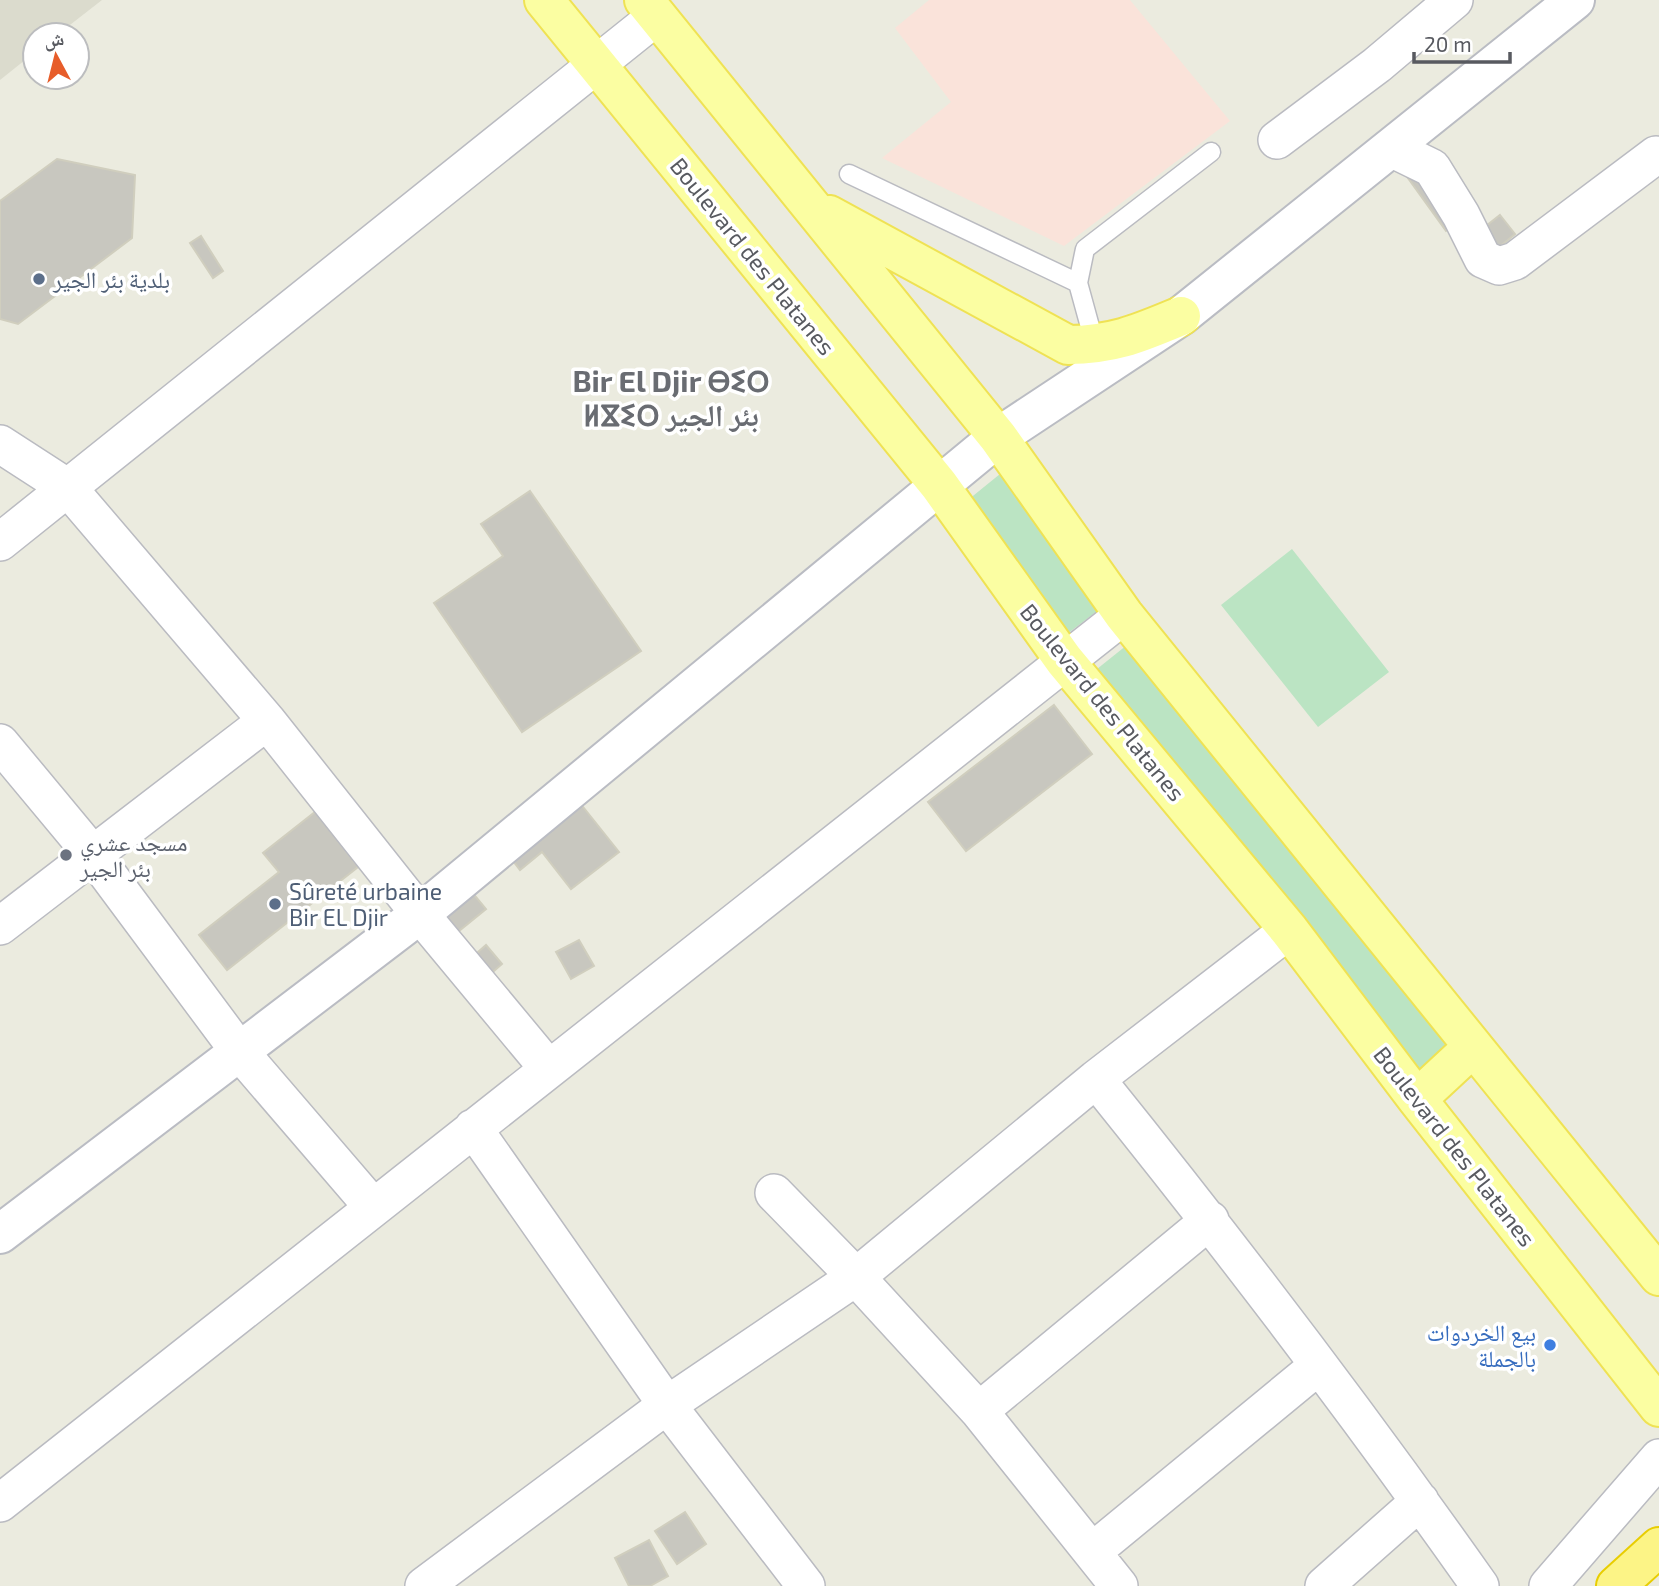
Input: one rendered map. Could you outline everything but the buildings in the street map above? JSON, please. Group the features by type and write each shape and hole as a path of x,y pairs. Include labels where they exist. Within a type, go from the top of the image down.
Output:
{"highway":[{"path":"1616,1586 1659,1548"}],"main road":[{"name":"Boulevard des Platanes","path":"544,0 939,485 1064,660 1289,930 1417,1099 1659,1407"},
{"path":"650,8 998,437 1124,615 1659,1276"},
{"path":"812,206 1068,345 1095,345 1122,340 1181,316"},
{"path":"1417,1099 1473,1047"}],"street":[{"path":"1277,140 1377,65 1454,0"},
{"path":"0,1234 420,914 998,437 1181,316 1575,0"},
{"path":"0,542 596,64 650,8"},
{"path":"1391,148 1432,168 1461,215 1483,259 1499,266 1515,261 1656,155"},
{"path":"0,444 68,488 267,722 548,1069"},
{"path":"0,1503 1124,615"},
{"path":"0,926 267,722"},
{"path":"0,743 94,856 240,1051 373,1207"},
{"path":"446,1580 667,1405 856,1277 1096,1079 1289,930"},
{"path":"1096,1079 1210,1220 1420,1501 1480,1586"},
{"path":"473,1128 667,1405 806,1586"},
{"path":"774,1193 856,1277 979,1411 1119,1586"},
{"path":"979,1411 1210,1220"},
{"path":"1092,1552 1318,1366"},
{"path":"1548,1586 1659,1458"},
{"path":"1324,1586 1420,1501"}],"lane":[{"path":"1095,345 1078,283 1085,249 1211,152"},
{"path":"849,173 1078,283"}],"shaded area":[{"path":"0,0 102,0 75,21 21,21 21,63 0,80"},
{"path":"929,0 1130,0 1230,121 1064,246 882,158 951,102 895,28"}],"green space":[{"path":"1000,474 1105,605 1067,634 963,504"},
{"path":"1292,549 1389,672 1318,727 1221,605"},
{"path":"1132,641 1454,1048 1419,1075 1097,669"}],"place":[{"name":"بلدية بئر الجير","path":"39,279"},
{"name":"مسجد عشري بئر الجير","path":"66,855"},
{"name":"Sûreté urbaine Bir EL Djir","path":"275,904"},
{"name":"بيع الخردوات بالجملة","path":"1550,1345"}],"district":[{"name":"Bir El Djir ⴱⵉⵔ ⵍⴵⵉⵔ بئر الجير","path":"671,397"}]}
